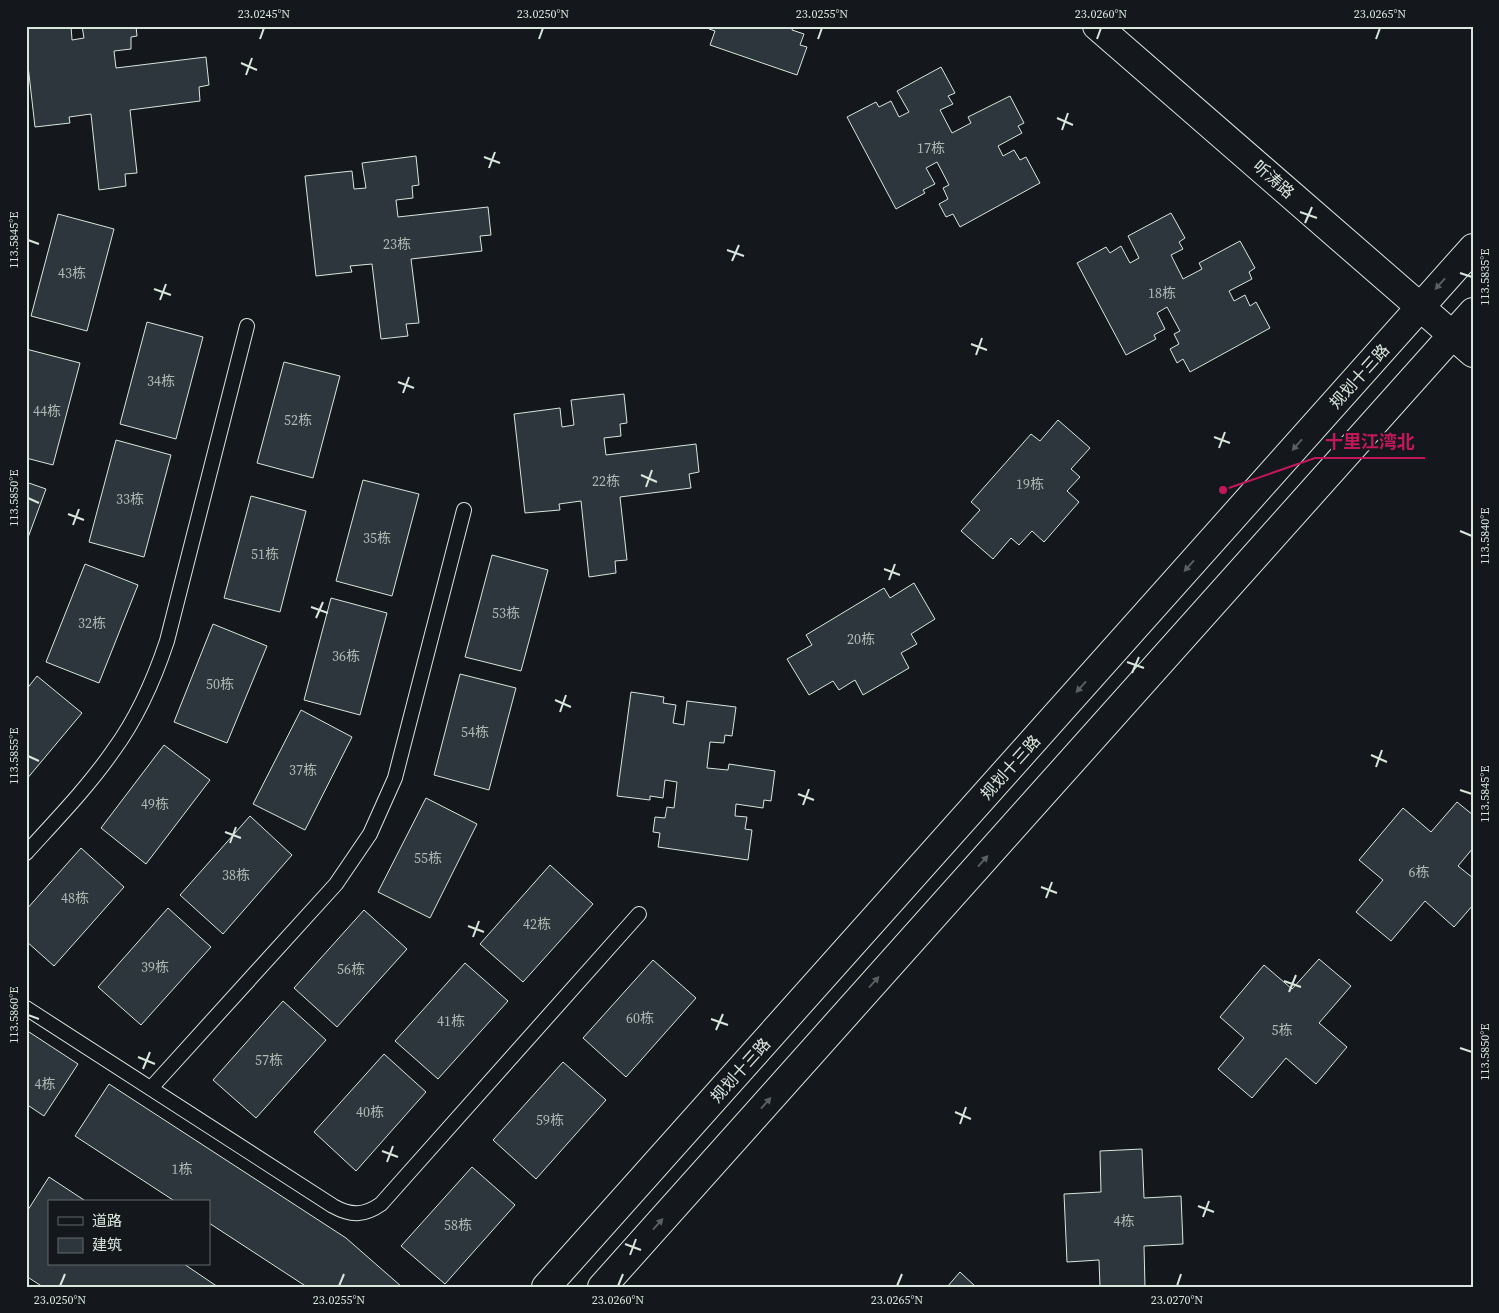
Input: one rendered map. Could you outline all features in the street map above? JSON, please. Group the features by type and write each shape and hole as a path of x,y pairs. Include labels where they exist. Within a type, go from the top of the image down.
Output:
{"street":[{"name":"听涛路","path":"1097,26 1473,353"},
{"name":"规划十三路","path":"546,1287 1473,248"},
{"path":"602,1287 1473,312"}],"lane":[{"path":"26,853 114,751 145,698 157,670 168,641 247,326"},
{"path":"151,1088 336,884 370,834 395,778 464,510"},
{"path":"26,1008 339,1210 357,1215 370,1212 381,1204 639,914"}],"building":[{"path":"26,26 71,26 72,40 84,38 82,26 136,26 137,36 131,37 131,49 114,51 116,68 206,57 209,85 199,87 200,101 130,110 137,173 125,174 126,186 99,190 91,114 69,117 70,123 35,127 26,48"},
{"path":"710,26 793,26 792,30 804,34 800,45 807,47 797,75 710,45 715,31 709,29"},
{"path":"941,67 955,93 948,96 953,104 940,110 952,133 971,123 968,117 1010,96 1024,123 1018,126 1022,133 998,146 1003,156 1014,150 1020,160 1026,157 1040,183 960,227 953,214 946,217 939,204 948,199 943,188 949,185 937,162 926,168 935,184 923,190 925,193 896,209 847,117 876,102 879,107 891,101 899,117 909,112 897,91"},
{"path":"416,156 419,185 412,186 413,198 396,200 398,217 488,207 491,235 480,236 482,251 411,259 419,323 406,324 408,336 381,339 372,264 350,266 352,272 316,276 305,176 352,171 354,189 366,188 362,163"},
{"path":"1171,213 1185,238 1179,242 1183,249 1171,255 1183,279 1202,269 1199,263 1240,241 1255,268 1249,272 1252,279 1229,291 1234,301 1245,295 1250,306 1256,302 1270,328 1190,372 1183,359 1177,363 1170,349 1179,344 1174,334 1180,331 1167,307 1157,313 1165,329 1154,335 1156,339 1126,355 1077,263 1106,247 1110,253 1121,246 1130,263 1139,258 1128,236"},
{"path":"58,214 114,229 87,331 31,316"},
{"path":"147,322 203,337 176,439 120,424"},
{"path":"26,349 80,363 53,465 26,458"},
{"path":"284,362 340,376 313,478 257,463"},
{"path":"624,394 627,423 620,424 621,436 604,438 606,455 696,444 699,472 689,474 691,488 620,497 627,560 615,561 616,573 589,577 581,501 559,504 560,510 525,513 514,414 560,408 562,427 574,425 571,400"},
{"path":"1058,420 1090,448 1071,469 1080,477 1067,491 1079,502 1044,542 1032,531 1019,545 1011,538 993,559 961,531 980,510 971,502 1031,434 1040,441"},
{"path":"116,440 171,455 144,557 89,542"},
{"path":"363,480 419,494 392,596 336,581"},
{"path":"26,482 46,489 26,543"},
{"path":"251,496 306,511 280,612 224,598"},
{"path":"492,555 548,570 521,671 465,657"},
{"path":"85,564 138,585 99,683 46,662"},
{"path":"914,583 935,619 911,634 917,644 901,653 909,668 863,695 855,680 839,690 833,681 809,695 787,659 812,645 806,635 884,588 890,598"},
{"path":"331,598 387,613 360,715 304,700"},
{"path":"213,624 267,646 227,743 174,722"},
{"path":"460,674 516,688 489,790 434,775"},
{"path":"37,676 82,713 26,780 26,690"},
{"path":"631,692 664,697 663,703 676,705 673,723 684,725 687,701 736,707 732,736 725,735 724,743 710,742 707,768 728,770 729,764 775,771 771,801 764,800 763,808 736,804 735,816 747,817 745,829 752,830 748,860 658,847 660,833 653,832 655,817 665,818 667,807 674,808 677,782 665,780 663,798 650,796 650,800 617,796"},
{"path":"301,710 352,737 305,830 253,804"},
{"path":"164,745 210,780 146,864 101,828"},
{"path":"426,798 477,824 430,918 378,892"},
{"path":"1457,802 1473,815 1473,848 1458,866 1473,878 1473,905 1454,927 1425,901 1391,941 1356,912 1383,880 1359,860 1403,808 1431,832"},
{"path":"250,816 292,855 223,934 180,895"},
{"path":"81,848 124,887 54,966 26,941 26,910"},
{"path":"550,865 593,904 523,982 480,944"},
{"path":"168,908 211,947 141,1025 98,987"},
{"path":"364,910 407,949 337,1027 294,988"},
{"path":"1319,959 1351,986 1319,1023 1347,1047 1316,1084 1286,1058 1252,1098 1218,1069 1244,1038 1220,1017 1264,965 1292,989"},
{"path":"653,960 696,998 626,1077 583,1038"},
{"path":"465,963 508,1001 438,1079 395,1041"},
{"path":"283,1001 326,1040 256,1118 213,1080"},
{"path":"26,1030 78,1064 44,1116 26,1104"},
{"path":"384,1054 426,1092 356,1171 314,1132"},
{"path":"563,1062 606,1100 536,1179 493,1140"},
{"path":"109,1084 346,1238 402,1287 307,1287 210,1224 210,1200 173,1200 75,1136"},
{"path":"1142,1149 1144,1198 1181,1196 1183,1244 1144,1246 1145,1287 1100,1287 1099,1260 1067,1262 1064,1194 1101,1192 1100,1151"},
{"path":"472,1167 515,1205 445,1284 401,1246"},
{"path":"49,1177 84,1200 48,1200 48,1266 187,1266 218,1287 43,1287 26,1276 26,1213"},
{"path":"960,1272 976,1287 947,1287"}],"place":[{"name":"十里江湾北","path":"1223,490"}]}
